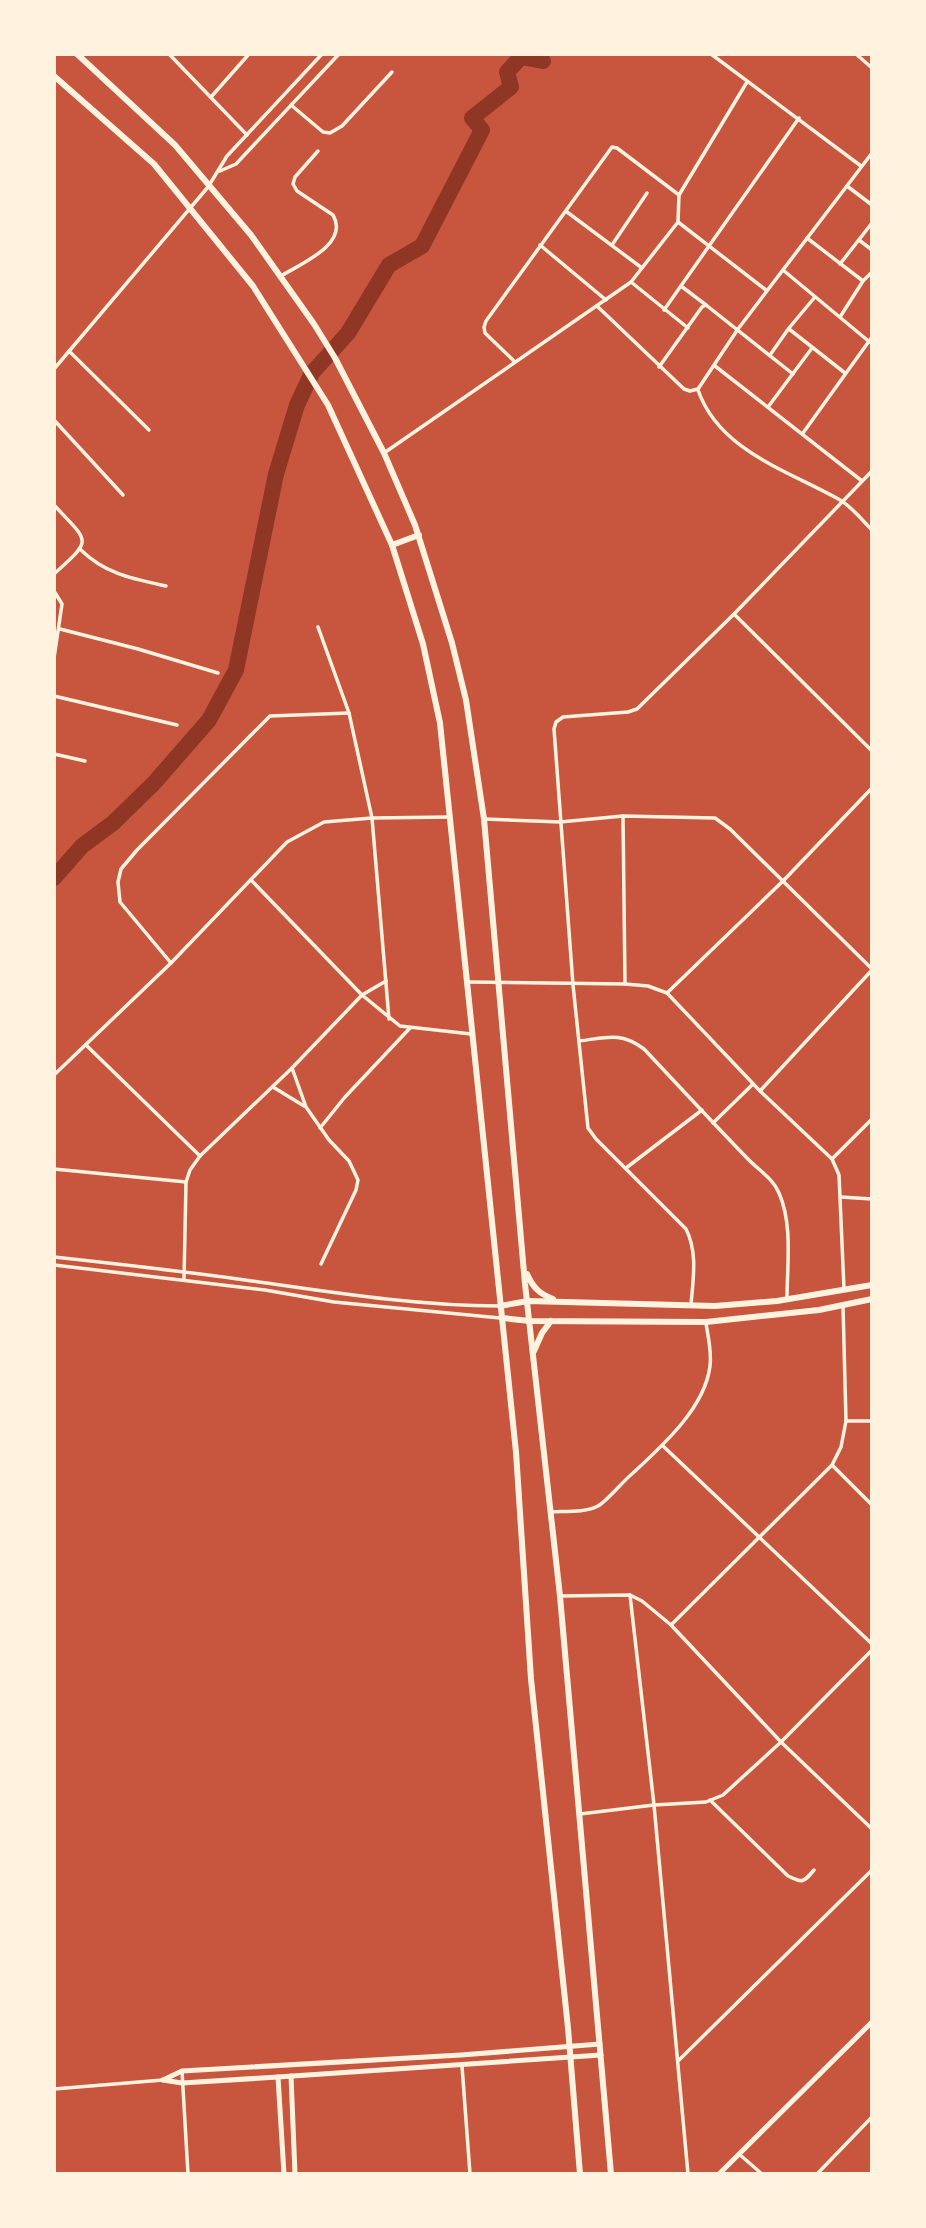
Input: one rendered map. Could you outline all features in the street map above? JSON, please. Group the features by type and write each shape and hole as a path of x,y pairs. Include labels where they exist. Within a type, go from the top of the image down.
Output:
{"main road":[{"path":"77,54 175,145 208,187 251,234 314,324 335,358 384,453 419,535 452,643 466,700 485,819 528,1301 560,1595 611,2174"},
{"path":"54,76 154,164 253,286 328,405 392,545 423,643 440,723 502,1318 520,1497 531,1679 580,2174"},
{"path":"392,545 419,535"},
{"path":"525,1266 534,1287 541,1294 558,1302"},
{"path":"500,1306 528,1301 691,1306 787,1299 872,1285"},
{"path":"502,1318 530,1321 706,1322 843,1306 872,1299"},
{"path":"534,1353 542,1333 551,1321"}],"street":[{"path":"169,54 247,135"},
{"path":"211,97 249,54"},
{"path":"54,369 208,187 227,156 322,54"},
{"path":"218,172 236,164 338,54"},
{"path":"711,54 861,166"},
{"path":"856,54 872,68"},
{"path":"291,105 323,131 330,133 342,127 392,72"},
{"path":"384,453 631,282 678,222 679,195 747,82"},
{"path":"664,310 799,118"},
{"path":"515,362 485,333 484,327 611,147 617,148 679,195"},
{"path":"281,276 327,247 336,233 336,221 332,215 297,191 293,184 295,177 318,151"},
{"path":"597,306 684,389 698,389 766,290 872,153"},
{"path":"847,186 872,205"},
{"path":"612,244 647,192"},
{"path":"567,212 642,268"},
{"path":"678,222 766,290"},
{"path":"840,264 872,223"},
{"path":"807,238 863,281"},
{"path":"859,240 872,250"},
{"path":"540,245 606,300"},
{"path":"783,271 871,341 803,433"},
{"path":"839,317 872,272"},
{"path":"631,282 688,328"},
{"path":"681,286 793,374"},
{"path":"770,355 815,297"},
{"path":"659,367 706,305"},
{"path":"789,328 845,373"},
{"path":"768,407 812,348"},
{"path":"69,351 149,430"},
{"path":"714,366 862,481"},
{"path":"698,389 714,422 763,461 842,501 872,530"},
{"path":"54,420 123,495"},
{"path":"691,1306 694,1257 692,1241 686,1229 588,1128 573,985 554,729 556,722 562,717 637,709 734,614 872,471"},
{"path":"54,505 82,534 84,542 80,550 54,574"},
{"path":"80,550 93,563 104,569 135,580 166,586"},
{"path":"54,590 62,604 54,658"},
{"path":"734,614 872,751"},
{"path":"318,627 349,713 372,818 389,1019"},
{"path":"60,629 218,673"},
{"path":"54,696 177,725"},
{"path":"171,963 120,902 118,882 121,869 270,716 349,713"},
{"path":"54,754 85,761"},
{"path":"667,993 784,880 872,788"},
{"path":"485,819 560,822 623,816 715,818 784,880 872,969 760,1091"},
{"path":"623,816 625,984"},
{"path":"54,1075 171,963 287,842 324,822 450,817"},
{"path":"251,880 362,995 400,1027 472,1034"},
{"path":"184,1280 186,1182 190,1170 200,1156 292,1069 362,995 386,981"},
{"path":"467,982 625,984 648,986 667,993 753,1084 832,1160 839,1175 844,1291"},
{"path":"320,1128 345,1097 410,1028"},
{"path":"579,1041 622,1036 632,1040 772,1182 780,1194 784,1208 788,1239 787,1299"},
{"path":"86,1045 200,1156"},
{"path":"292,1069 306,1107 320,1128 349,1161 358,1180 356,1190 321,1264"},
{"path":"713,1123 753,1084"},
{"path":"273,1087 306,1107"},
{"path":"626,1168 702,1111"},
{"path":"832,1160 872,1119"},
{"path":"54,1169 186,1182"},
{"path":"841,1197 872,1199"},
{"path":"54,1256 184,1271 355,1296 465,1306 500,1306"},
{"path":"54,1265 184,1280 334,1302 502,1318"},
{"path":"671,1625 832,1465 841,1447 846,1422 843,1306"},
{"path":"550,1512 589,1509 601,1504 663,1446 683,1422 709,1376 711,1362 706,1322"},
{"path":"846,1422 872,1421"},
{"path":"663,1446 872,1644"},
{"path":"832,1465 872,1504"},
{"path":"560,1595 630,1595 642,1601 671,1625 781,1742 872,1829"},
{"path":"630,1595 654,1805 688,2174"},
{"path":"580,1814 654,1805 688,1804 723,1795 781,1742 872,1650"},
{"path":"710,1800 788,1875 802,1882 814,1870"},
{"path":"679,2060 872,1870"},
{"path":"719,2174 872,2022"},
{"path":"163,2080 182,2071 461,2055 600,2043"},
{"path":"54,2089 163,2080 183,2083 461,2066 601,2055"},
{"path":"461,2066 470,2174"},
{"path":"182,2071 188,2174"},
{"path":"291,2076 296,2174"},
{"path":"278,2077 284,2174"},
{"path":"817,2174 872,2118"},
{"path":"739,2154 762,2174"}],"waterway":[{"path":"54,878 82,846 113,823 154,783 209,720 236,670 276,474 297,405 312,373 348,333 389,265 422,246 482,130 472,118 511,87 507,72 521,57 543,61 538,54"}]}
